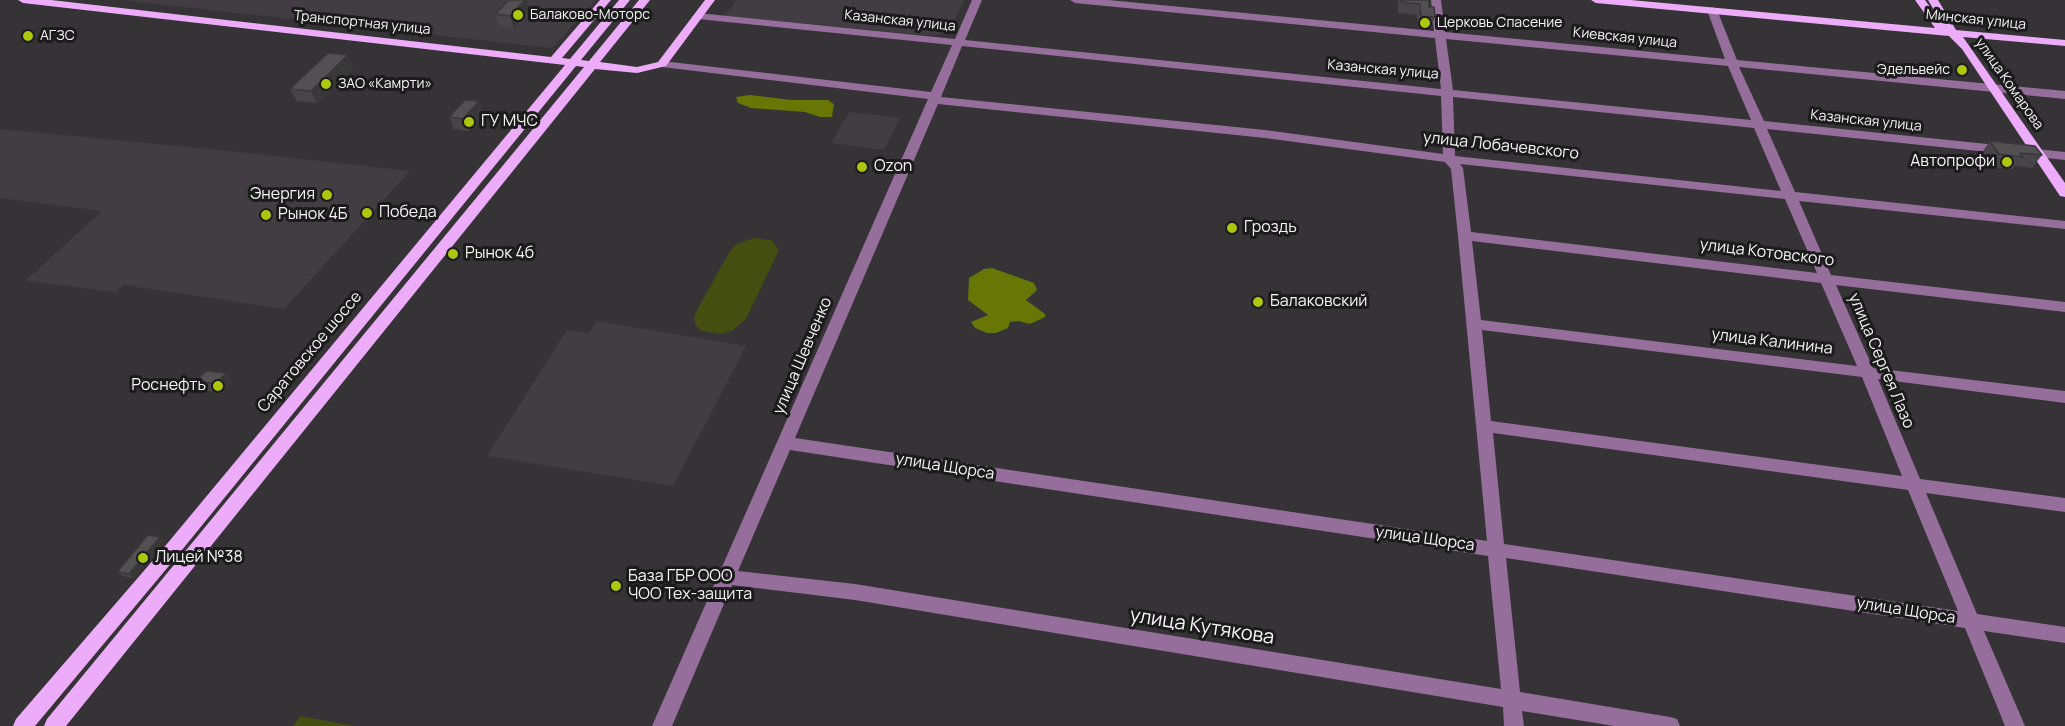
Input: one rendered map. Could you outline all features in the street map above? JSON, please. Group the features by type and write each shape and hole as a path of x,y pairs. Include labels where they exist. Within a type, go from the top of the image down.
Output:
{"main road":[{"name":"Транспортная улица","path":"23,0 637,69 662,64"},
{"path":"555,60 606,0"},
{"name":"Саратовское шоссе","path":"54,726 584,63 625,0"},
{"name":"Саратовское шоссе","path":"22,726 584,63 645,0"},
{"path":"662,64 710,0"},
{"name":"Минская улица","path":"1596,0 2065,43"},
{"name":"улица Комарова","path":"1920,0 1936,24 1953,33 2065,193"},
{"path":"1933,0 1953,33"}],"street":[{"name":"улица Шевченко","path":"662,726 977,0"},
{"name":"Киевская улица","path":"1075,0 2065,95"},
{"path":"1436,0 1465,236 1514,726"},
{"name":"улица Сергея Лазо","path":"1712,10 1732,63 1867,372 2015,726"},
{"name":"Казанская улица","path":"698,16 2065,156"},
{"name":"улица Лобачевского","path":"662,64 934,98 1265,134 1457,162 1789,193 2065,225"},
{"name":"улица Котовского","path":"1465,236 2065,307"},
{"name":"улица Калинина","path":"1474,324 2065,397"},
{"path":"1484,426 2065,505"},
{"name":"улица Щорса","path":"785,443 2065,635"},
{"name":"улица Кутякова","path":"727,577 855,592 1670,726"}],"shaded area":[{"path":"121,0 596,0 552,48"},
{"path":"736,0 964,0 948,34 923,35 725,16"},
{"path":"849,112 900,118 884,150 831,143"},
{"path":"0,129 410,171 284,309 124,285 116,292 25,281 102,211 0,198"},
{"path":"596,321 746,346 673,486 487,456 567,330 589,333"}],"green space":[{"path":"750,95 791,100 828,100 834,104 832,117 820,117 805,112 751,108 738,103 736,97"},
{"path":"753,238 771,240 779,250 746,319 732,331 722,334 702,331 696,326 694,319 696,312 730,251 735,245"},
{"path":"992,268 1034,283 1037,290 1026,300 1045,314 1045,317 1030,324 1010,322 1008,328 996,333 987,333 975,328 971,322 988,315 968,300 969,278 984,269"},
{"path":"300,716 355,726 293,726"}],"building":[{"path":"509,0 525,0 510,16 495,14"},
{"path":"1401,0 1429,0 1429,7 1434,7 1435,17 1421,16 1420,4 1401,2"},
{"path":"328,53 348,55 311,91 290,89"},
{"path":"465,100 479,101 463,119 449,117"},
{"path":"1990,141 2035,146 2042,155 2020,153 2023,157 1999,154"},
{"path":"206,371 226,373 216,384 196,381"},
{"path":"148,535 160,537 129,574 117,572"}],"place":[{"name":"Балаково-Моторс","path":"518,15"},
{"name":"Церковь Спасение","path":"1425,23"},
{"name":"АГЗС","path":"28,36"},
{"name":"Эдельвейс","path":"1962,70"},
{"name":"ЗАО «Камрти»","path":"326,84"},
{"name":"ГУ МЧС","path":"469,122"},
{"name":"Автопрофи","path":"2007,162"},
{"name":"Ozon","path":"862,167"},
{"name":"Энергия","path":"327,195"},
{"name":"Победа","path":"367,213"},
{"name":"Рынок 4Б","path":"266,215"},
{"name":"Гроздь","path":"1232,228"},
{"name":"Рынок 4б","path":"453,254"},
{"name":"Балаковский","path":"1258,302"},
{"name":"Роснефть","path":"218,386"},
{"name":"Лицей №38","path":"143,558"},
{"name":"База ГБР ООО ЧОО Тех-защита","path":"616,586"}]}
